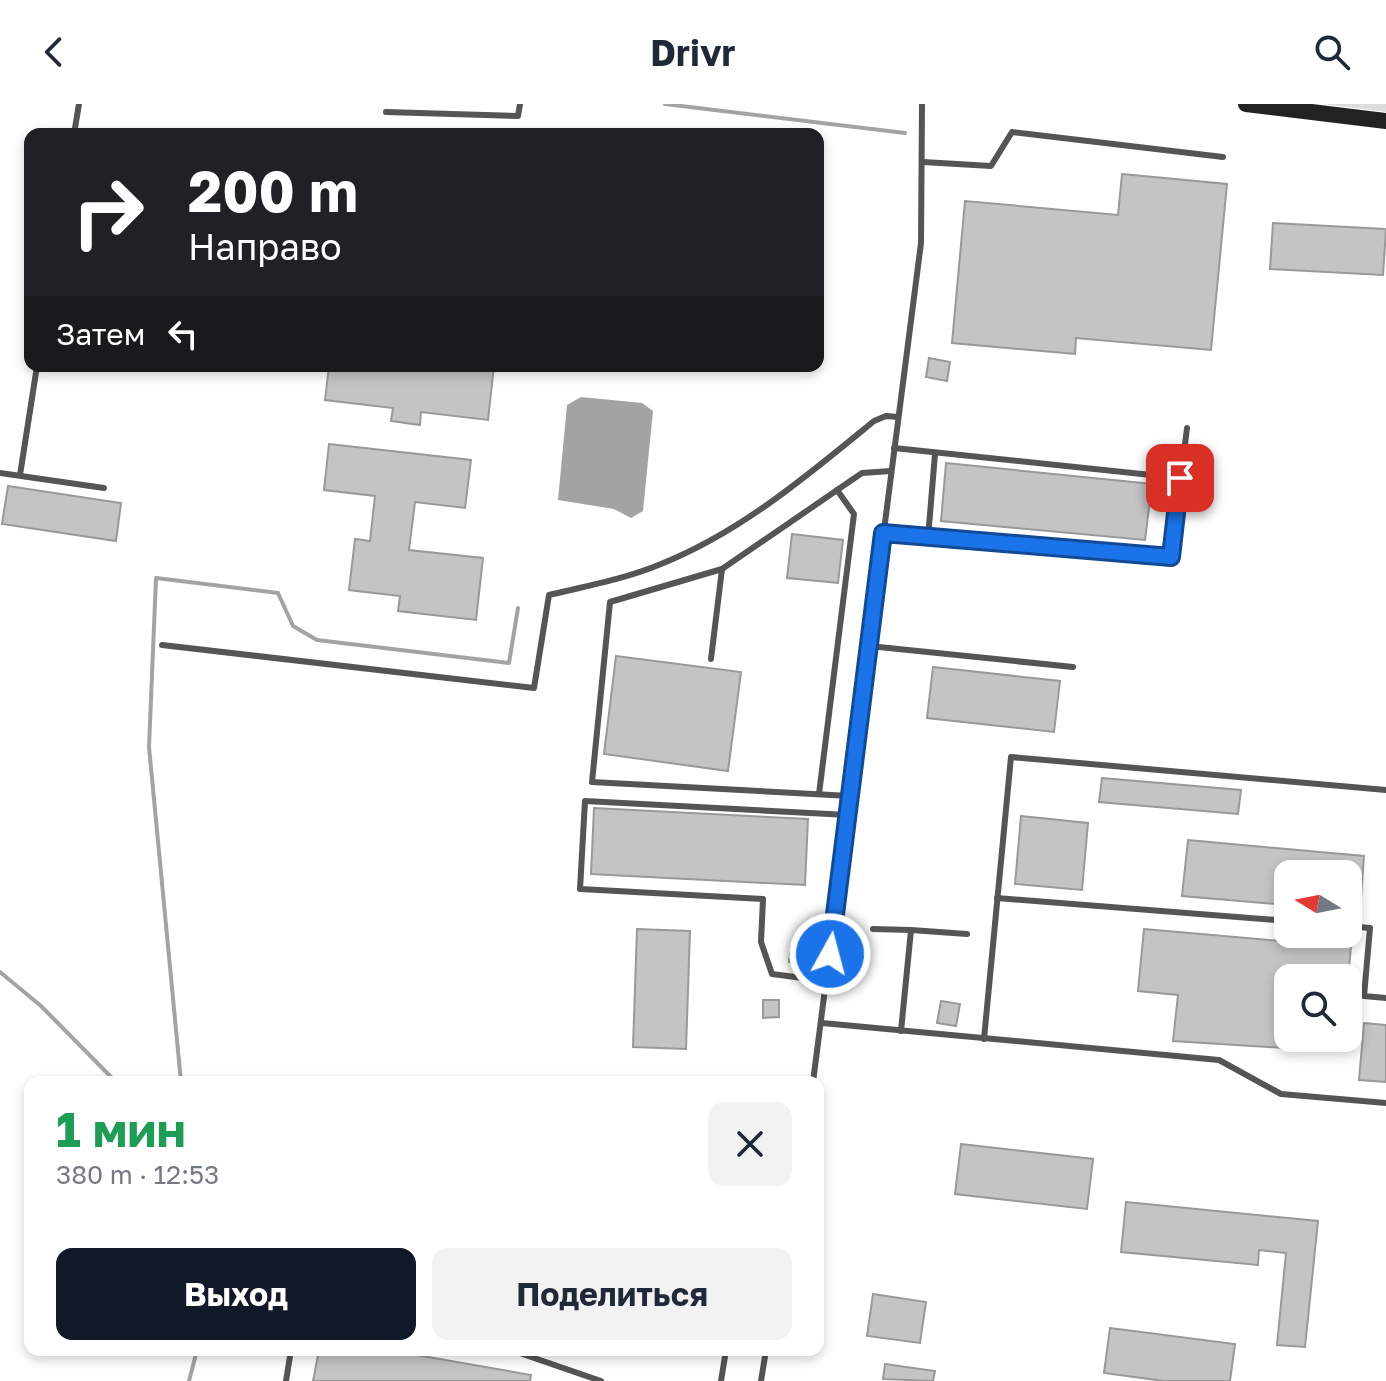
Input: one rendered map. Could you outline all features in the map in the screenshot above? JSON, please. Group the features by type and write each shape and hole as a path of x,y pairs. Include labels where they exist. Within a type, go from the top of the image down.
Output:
{"main road":[{"path":"1246,104 1386,121"}],"lane":[{"path":"75,128 79,104"},
{"path":"386,112 518,116 520,104"},
{"path":"814,1076 921,243 922,104"},
{"path":"923,162 991,166 1012,132 1223,157"},
{"path":"20,475 36,372"},
{"path":"162,645 534,688 549,595 617,580 716,538 814,470 874,421 886,416 898,417"},
{"path":"883,533 1171,557 1187,428"},
{"path":"894,448 1180,478"},
{"path":"928,538 935,454"},
{"path":"850,796 592,782 610,602 722,569 862,473 891,471"},
{"path":"0,473 104,488"},
{"path":"819,794 854,514 837,490"},
{"path":"711,659 722,569"},
{"path":"869,646 1073,667"},
{"path":"984,1039 1011,757 1386,790"},
{"path":"826,981 772,974 761,942 763,899 580,889 585,801 848,815"},
{"path":"997,898 1274,920"},
{"path":"1362,927 1370,928 1364,996 1386,998"},
{"path":"873,929 967,934"},
{"path":"901,1031 911,930"},
{"path":"822,1023 1219,1060 1281,1094 1386,1103"},
{"path":"286,1381 290,1356"},
{"path":"528,1356 601,1381"},
{"path":"721,1381 725,1356"},
{"path":"761,1381 765,1356"}],"shaded area":[{"path":"1322,104 1386,104 1386,112"},
{"path":"581,397 642,403 653,411 643,511 631,518 614,509 558,500 567,405"}],"building":[{"path":"1122,174 1227,184 1211,350 1076,338 1075,354 952,343 965,201 1118,215"},
{"path":"1273,223 1386,229 1383,275 1270,269"},
{"path":"929,358 950,362 947,381 926,377"},
{"path":"328,372 493,372 488,420 421,412 420,425 391,421 393,408 325,400"},
{"path":"329,444 471,460 465,508 415,502 409,550 483,558 476,620 398,611 400,596 349,590 355,539 370,541 375,496 324,490"},
{"path":"946,463 1152,484 1145,540 941,521"},
{"path":"8,486 121,503 116,541 2,524"},
{"path":"792,534 843,540 838,583 787,578"},
{"path":"616,656 741,672 728,771 604,754"},
{"path":"933,667 1060,681 1054,732 927,718"},
{"path":"1102,778 1241,790 1238,814 1099,802"},
{"path":"594,808 808,819 805,885 591,874"},
{"path":"1021,816 1088,823 1082,890 1015,884"},
{"path":"1188,840 1364,856 1362,884 1362,860 1274,860 1274,904 1182,896"},
{"path":"637,929 690,931 686,1049 633,1047"},
{"path":"1144,929 1274,940 1274,948 1351,948 1349,964 1274,964 1274,1047 1173,1041 1178,995 1138,991"},
{"path":"791,947 806,949 804,964 789,962"},
{"path":"763,1000 779,1000 779,1017 763,1018"},
{"path":"941,1001 960,1004 956,1026 937,1023"},
{"path":"1364,1023 1386,1025 1386,1082 1359,1080"},
{"path":"961,1144 1093,1159 1087,1209 955,1194"},
{"path":"1126,1202 1318,1221 1305,1347 1277,1345 1286,1253 1259,1250 1258,1265 1121,1252"},
{"path":"873,1294 926,1302 920,1343 867,1336"},
{"path":"1110,1328 1235,1344 1230,1381 1164,1381 1104,1373"},
{"path":"318,1356 422,1356 531,1375 530,1381 313,1381"},
{"path":"885,1364 935,1371 933,1381 883,1379"}],"waterway":[{"path":"665,104 905,133"},
{"path":"180,1076 149,747 156,578 278,593 293,626 317,640 509,663 518,608"},
{"path":"0,972 41,1006 110,1076"},
{"path":"189,1381 195,1356"}],"route":[{"path":"830,954 883,533 1171,557 1180,478"}]}
